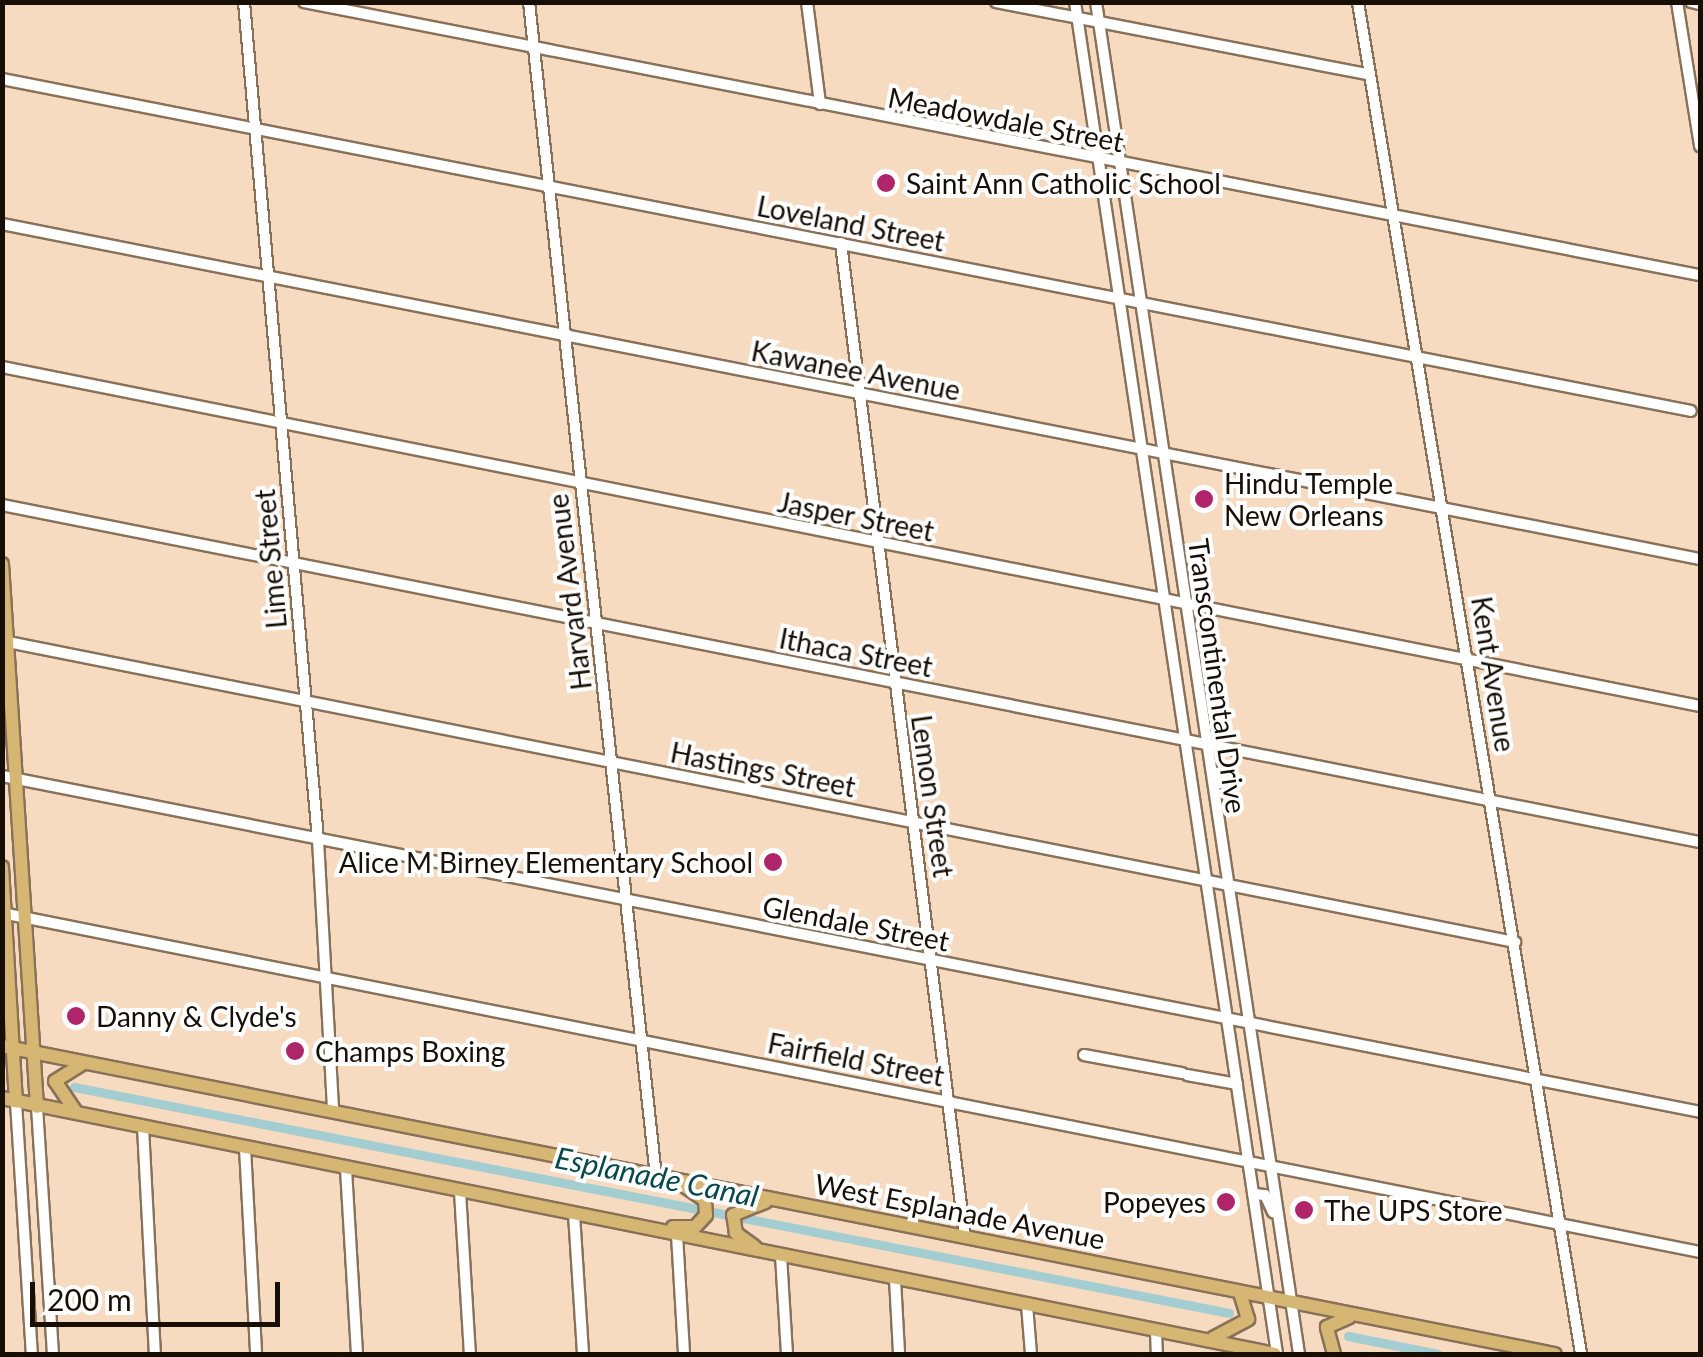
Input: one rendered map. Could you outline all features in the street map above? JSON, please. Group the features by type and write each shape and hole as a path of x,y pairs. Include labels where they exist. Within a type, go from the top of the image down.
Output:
{"main road":[{"path":"2,564 9,777 24,917 37,1107"},
{"path":"2,867 9,1100 1276,1354"},
{"name":"West Esplanade Avenue","path":"8,1046 1556,1354"},
{"path":"85,1118 60,1100 55,1081 86,1062"},
{"path":"602,1220 686,1230 706,1211 662,1177"},
{"path":"774,1254 736,1233 737,1211 793,1203"},
{"path":"1210,1339 1248,1319 1240,1292"},
{"path":"1334,1354 1327,1327 1362,1316"}],"street":[{"name":"Lime Street","path":"244,2 318,840 329,978 333,1112"},
{"name":"Meadowdale Street","path":"304,2 1700,276"},
{"name":"Harvard Avenue","path":"528,2 611,762 662,1177"},
{"path":"807,2 820,104"},
{"path":"996,2 1370,75"},
{"name":"Transcontinental Drive","path":"1075,2 1276,1354"},
{"name":"Transcontinental Drive","path":"1096,2 1225,883 1299,1354"},
{"name":"Kent Avenue","path":"1358,2 1564,1226 1581,1354"},
{"path":"1677,2 1700,146"},
{"path":"1691,2 1700,4"},
{"name":"Loveland Street","path":"2,78 1690,411"},
{"name":"Kawanee Avenue","path":"2,224 1700,559"},
{"name":"Lemon Street","path":"842,243 857,393 933,961 965,1237"},
{"name":"Jasper Street","path":"2,367 1700,706"},
{"name":"Ithaca Street","path":"2,504 1700,842"},
{"name":"Hastings Street","path":"5,642 1515,942"},
{"name":"Glendale Street","path":"9,777 1700,1112"},
{"name":"Fairfield Street","path":"4,913 1700,1252"},
{"path":"1084,1055 1238,1084"},
{"path":"9,1100 32,1354"},
{"path":"37,1107 53,1354"},
{"path":"143,1128 155,1354"},
{"path":"245,1148 256,1354"},
{"path":"346,1169 357,1354"},
{"path":"460,1192 470,1354"},
{"path":"1253,1194 1265,1195 1278,1216"},
{"path":"574,1214 584,1354"},
{"path":"677,1235 684,1354"},
{"path":"774,1254 787,1354"},
{"path":"895,1279 899,1354"},
{"path":"1027,1304 1031,1354"},
{"path":"1156,1330 1158,1354"}],"waterway":[{"name":"Esplanade Canal","path":"74,1087 1229,1313"},
{"name":"Esplanade Canal","path":"1348,1336 1438,1354"}],"place":[{"name":"Saint Ann Catholic School","path":"886,183"},
{"name":"Hindu Temple New Orleans","path":"1204,499"},
{"name":"Alice M Birney Elementary School","path":"773,862"},
{"name":"Danny & Clyde's","path":"76,1016"},
{"name":"Champs Boxing","path":"295,1051"},
{"name":"Popeyes","path":"1226,1202"},
{"name":"The UPS Store","path":"1304,1210"}]}
